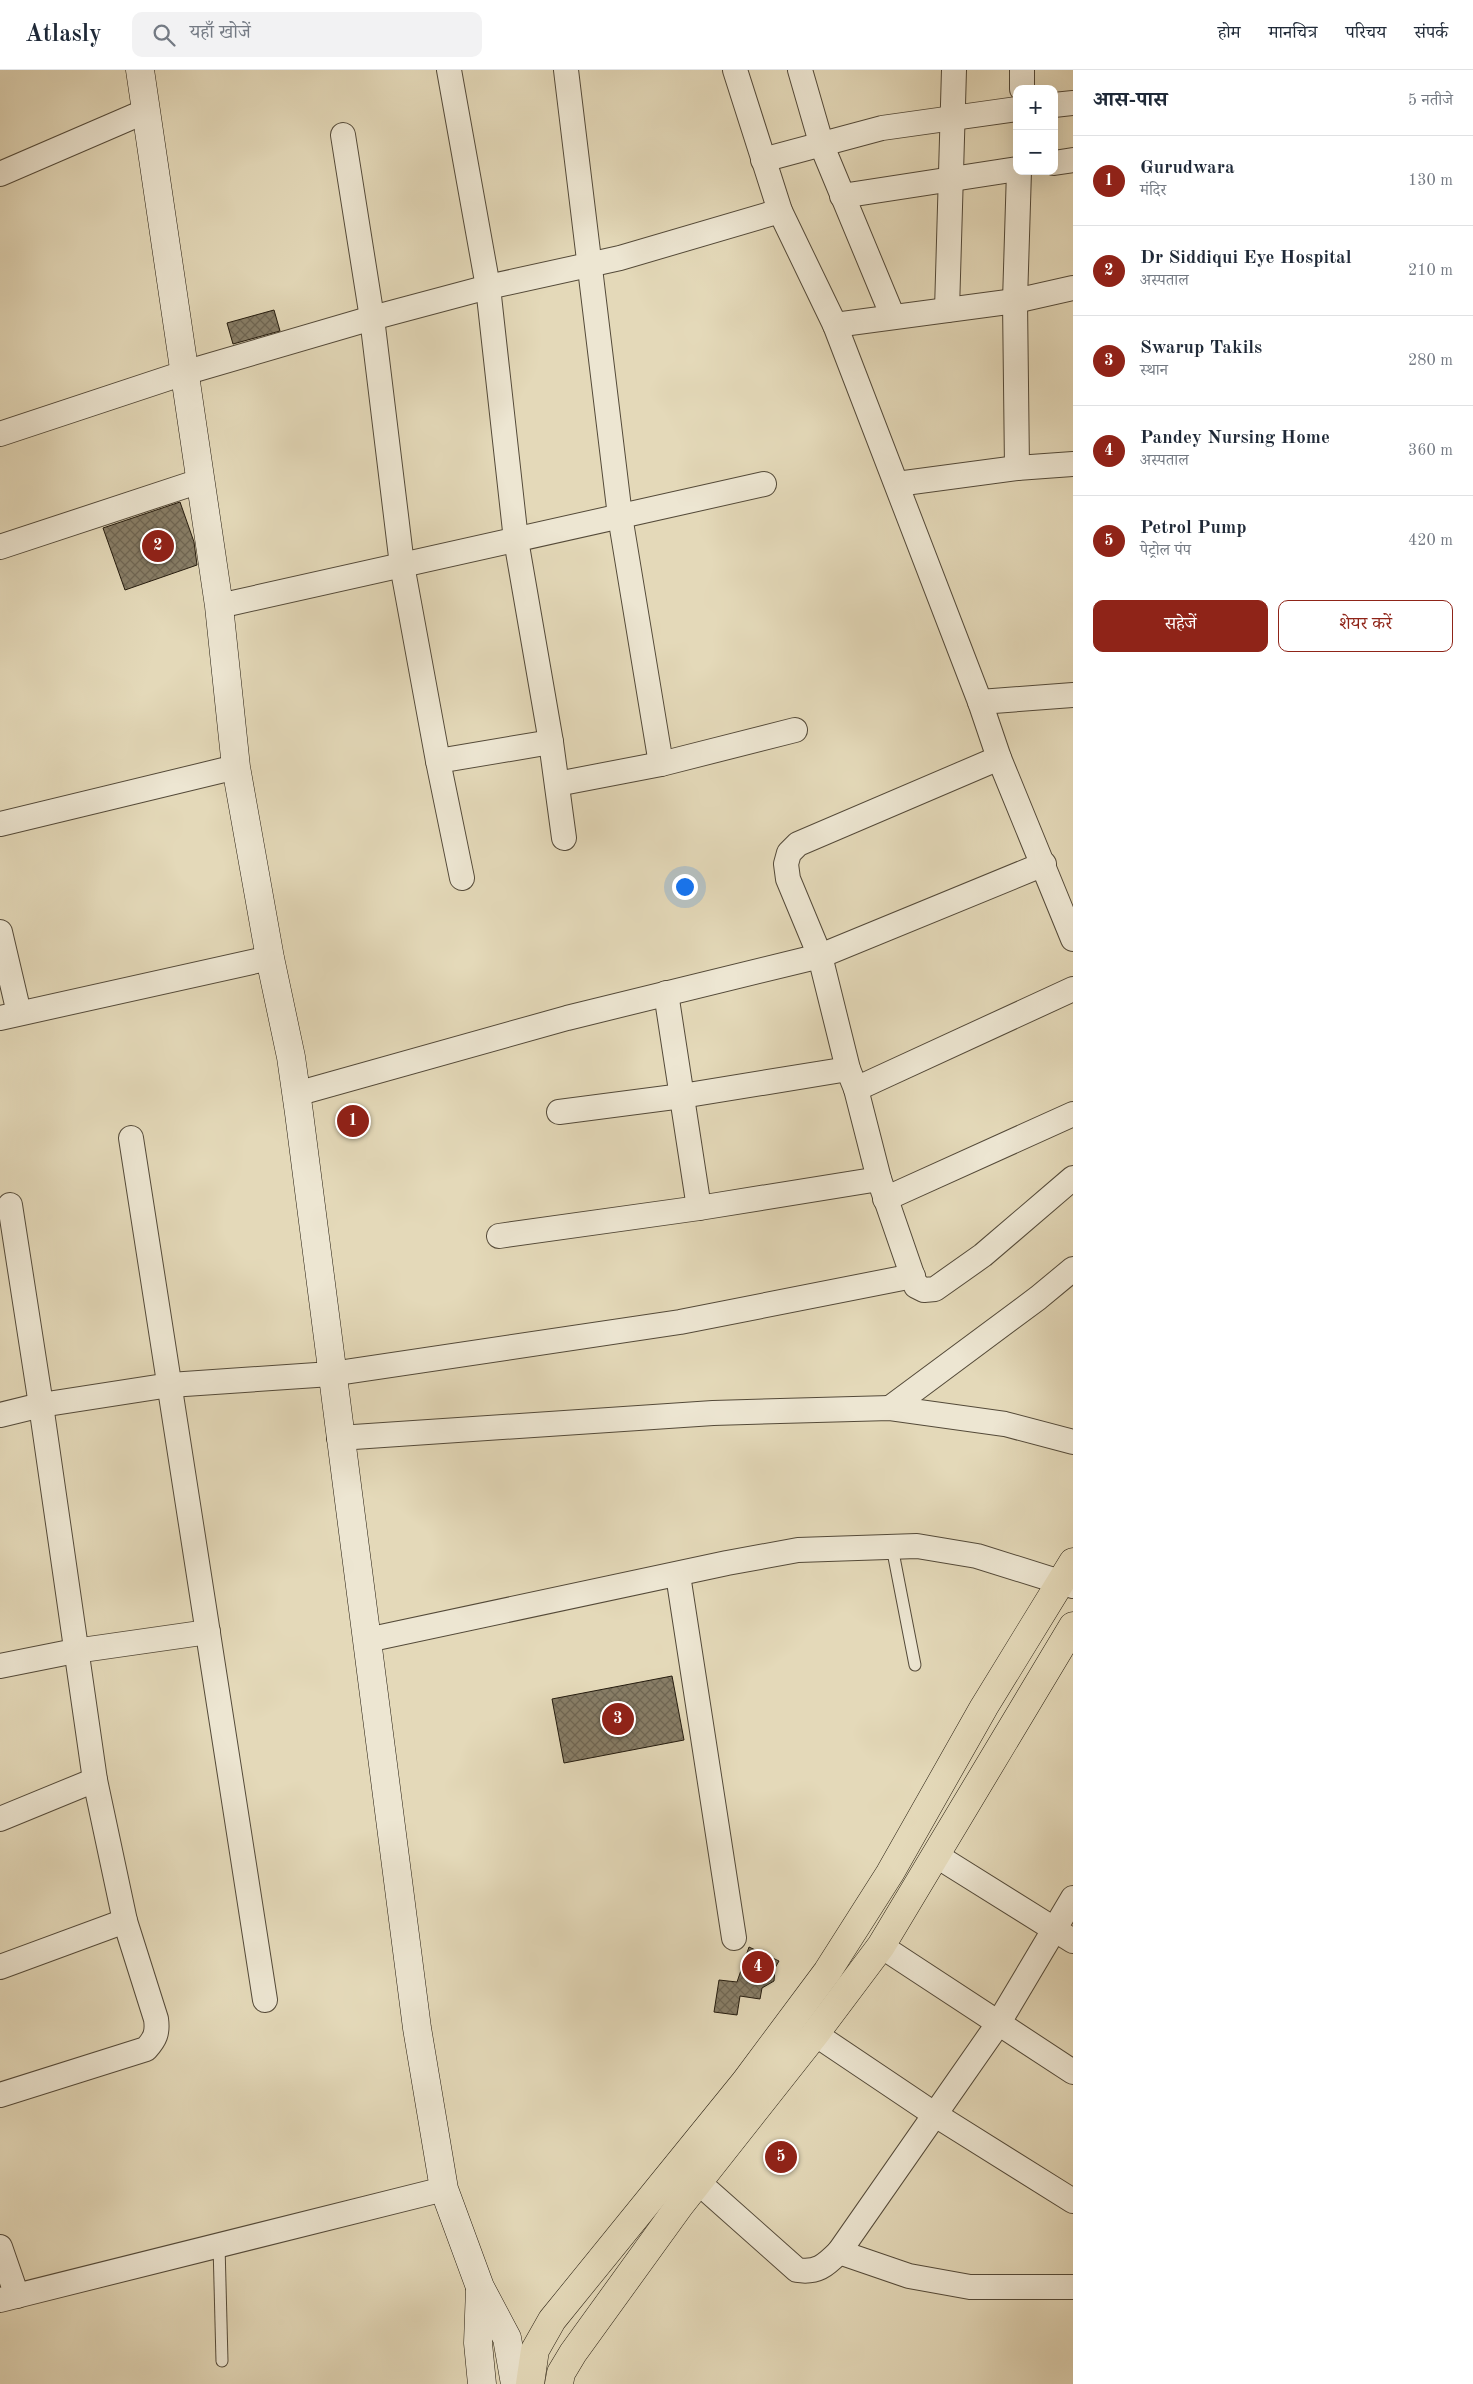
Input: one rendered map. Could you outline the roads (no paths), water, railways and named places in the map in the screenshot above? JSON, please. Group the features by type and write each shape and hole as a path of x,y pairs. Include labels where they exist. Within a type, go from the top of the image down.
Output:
{"main road":[{"path":"530,2384 535,2350 552,2320 745,2082 827,1972 890,1874 984,1707 1069,1576"},
{"path":"559,2384 561,2373 573,2353 654,2241 698,2182 816,2034 881,1946 937,1856 1073,1626"},
{"path":"630,2223 654,2241"}],"street":[{"path":"140,70 219,606 236,768 270,958 291,1057 416,2028 444,2189 480,2287 507,2338 515,2384"},
{"path":"449,70 488,287 516,540 551,742 564,838"},
{"path":"566,70 620,516 661,764"},
{"path":"735,70 762,160 780,211 835,325 980,702 999,758 1044,864 1073,939"},
{"path":"801,70 822,146 894,317"},
{"path":"947,310 951,118 954,70"},
{"path":"1022,70 1022,85"},
{"path":"1058,105 1073,103"},
{"path":"762,160 822,146 882,128 1013,110"},
{"path":"0,174 146,111"},
{"path":"343,135 372,318 402,565 438,761 462,878"},
{"path":"1058,162 1073,160"},
{"path":"842,196 1013,171"},
{"path":"1017,468 1015,301 1018,175"},
{"path":"0,434 184,374 372,318 488,287 620,258 780,211"},
{"path":"835,325 1015,301 1073,288"},
{"path":"897,484 1017,468 1073,464"},
{"path":"0,547 200,481"},
{"path":"219,606 764,484"},
{"path":"980,702 1073,695"},
{"path":"557,784 661,764 795,730"},
{"path":"438,761 551,742"},
{"path":"999,758 798,844 789,853 786,864 788,879 820,956 882,1189 916,1286 924,1290 935,1289 983,1255 1073,1178"},
{"path":"0,824 236,768"},
{"path":"296,1094 567,1018 820,956 1044,864"},
{"path":"0,932 9,1015 270,958"},
{"path":"559,1112 682,1096 852,1079 1073,989"},
{"path":"666,993 699,1208"},
{"path":"499,1236 699,1208 882,1189 1073,1114"},
{"path":"131,1138 265,2000"},
{"path":"0,2095 146,2049 158,2031 156,2019 125,1921 95,1780 10,1205"},
{"path":"890,1408 1038,1298 1073,1269"},
{"path":"0,1416 41,1405 170,1385 331,1374 680,1322 912,1276"},
{"path":"339,1438 713,1413 890,1408 1005,1424 1073,1442"},
{"path":"367,1640 727,1563 798,1550 917,1546 977,1556 1069,1576"},
{"path":"678,1575 734,1938"},
{"path":"0,1666 75,1650 208,1632"},
{"path":"0,1819 95,1780"},
{"path":"937,1856 1073,1941"},
{"path":"698,2182 797,2270 810,2272 824,2267 839,2252 998,2024 1053,1928 1073,1898"},
{"path":"0,1967 125,1921"},
{"path":"881,1946 1073,2072"},
{"path":"816,2034 934,2114 1073,2201"},
{"path":"0,2248 8,2298 444,2189"},
{"path":"839,2252 909,2276 970,2287 1073,2287"},
{"path":"480,2287 478,2343 482,2384"}],"lane":[{"path":"892,1547 914,1665"},
{"path":"219,2245 222,2361"}],"place":[{"name":"Dr Siddiqui Eye Hospital","path":"158,546"},
{"name":"Gurudwara","path":"353,1121"},
{"name":"Swarup Takils","path":"618,1719"},
{"name":"Pandey Nursing Home","path":"758,1967"},
{"name":"Petrol Pump","path":"781,2157"}]}
